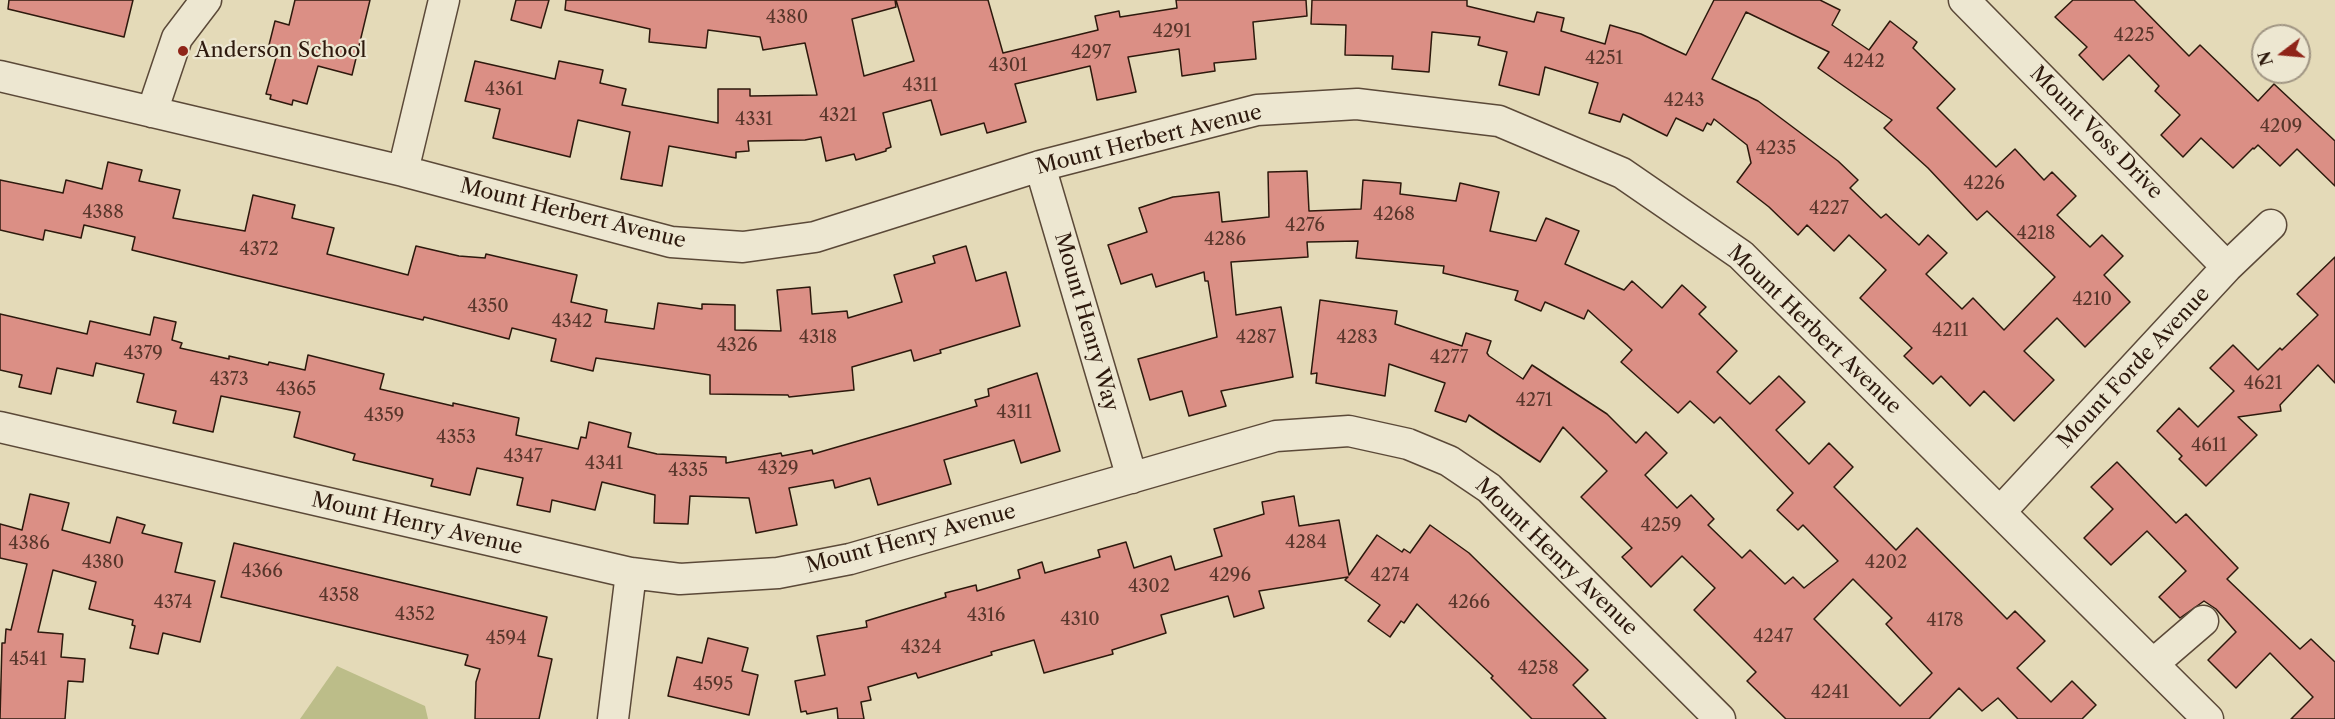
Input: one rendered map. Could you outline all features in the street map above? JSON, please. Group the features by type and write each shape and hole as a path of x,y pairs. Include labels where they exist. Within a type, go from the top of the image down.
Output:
{"street":[{"path":"152,112 177,38 206,0"},
{"path":"403,171 444,0"},
{"name":"Mount Voss Drive","path":"1964,0 2227,267"},
{"name":"Mount Herbert Avenue","path":"0,76 403,171 671,242 743,248 815,237 1040,166 1257,110 1357,104 1499,121 1622,173 1741,255 2208,719"},
{"name":"Mount Henry Way","path":"1040,166 1132,478"},
{"name":"Mount Forde Avenue","path":"2000,512 2227,267 2271,225"},
{"name":"Mount Henry Avenue","path":"0,427 631,573 680,579 778,573 850,559 1276,436 1349,431 1408,444 1449,461 1489,488 1720,719"},
{"path":"613,719 631,573"},
{"path":"2153,664 2203,621"}],"green space":[{"path":"337,666 425,706 428,719 300,719"}],"building":[{"path":"9,0 133,0 124,37 8,9"},
{"path":"295,0 370,0 352,75 318,66 307,104 293,100 292,105 270,99 271,95 266,94 279,47 269,45 275,21 289,25"},
{"path":"516,0 549,0 541,28 511,20"},
{"path":"566,0 895,0 896,7 852,19 864,76 914,61 896,0 988,0 1003,53 1098,30 1095,16 1119,11 1120,17 1177,8 1176,0 1306,0 1307,16 1253,22 1256,59 1214,63 1215,71 1182,76 1179,49 1128,57 1136,92 1097,100 1090,66 1015,84 1026,122 987,133 984,123 941,135 931,100 883,113 891,147 886,151 856,160 854,154 826,161 821,137 805,140 748,141 749,151 736,152 736,158 669,146 662,186 621,179 630,132 578,120 570,157 493,138 500,109 465,101 475,61 555,79 559,61 603,70 600,83 626,89 622,105 718,123 718,89 750,89 750,96 817,95 805,43 763,50 760,37 708,30 706,48 649,42 650,29 565,10"},
{"path":"1312,0 1467,0 1467,6 1534,22 1537,12 1564,18 1561,31 1605,44 1610,25 1641,34 1686,55 1714,0 1820,0 1840,10 1832,25 1869,50 1890,21 1917,42 1913,48 1955,89 1937,108 1996,167 2015,149 2044,180 2052,172 2076,196 2057,215 2090,247 2102,235 2123,256 2104,275 2130,302 2085,347 2057,318 2024,351 2054,380 2014,421 1984,391 1970,406 1941,376 1933,384 1904,356 1912,348 1860,298 1886,270 1849,235 1834,251 1807,225 1798,235 1769,207 1737,182 1751,163 1747,145 1714,119 1711,125 1707,123 1703,131 1676,118 1667,136 1623,114 1620,122 1589,113 1598,83 1545,67 1539,95 1499,85 1507,52 1478,45 1480,37 1432,32 1429,72 1392,69 1393,56 1345,55 1346,25 1311,24","holes":["1746,12 1829,52 1818,68 1892,120 1884,128 1928,168 1977,220 1987,211 2055,277 2004,330 1973,298 1962,309 1926,274 1947,253 1928,235 1919,245 1886,214 1881,218 1850,188 1858,180 1838,161 1758,101 1712,79"]},
{"path":"2073,0 2134,0 2189,56 2200,45 2258,101 2274,84 2335,141 2335,186 2297,149 2280,166 2258,145 2233,168 2201,138 2183,157 2161,135 2180,115 2155,91 2159,86 2129,55 2103,80 2079,55 2087,47 2055,17"},
{"path":"108,162 142,170 139,181 180,190 173,218 245,231 253,195 295,205 292,218 334,228 327,254 408,275 416,246 459,256 485,258 486,254 577,275 571,302 607,310 605,322 654,329 658,303 702,309 702,304 735,305 735,330 781,331 777,290 810,287 812,314 847,311 848,318 902,302 894,275 935,263 933,256 966,246 976,281 1006,272 1020,326 940,350 941,353 914,361 911,350 852,367 854,390 789,397 788,395 710,394 710,375 596,358 593,371 551,361 556,339 512,328 509,339 424,317 423,320 234,275 132,250 135,237 84,225 81,238 45,230 43,240 0,230 0,180 63,193 66,180 102,189"},
{"path":"1307,171 1309,211 1361,209 1363,180 1401,183 1400,194 1456,201 1460,183 1499,192 1490,231 1536,241 1546,218 1579,231 1565,264 1624,290 1632,281 1662,308 1682,285 1706,307 1699,314 1737,351 1717,372 1750,404 1779,376 1805,402 1776,430 1809,464 1829,443 1853,467 1834,487 1896,550 1917,528 2007,619 2015,611 2045,641 2017,668 2051,702 2072,681 2096,705 2082,719 2018,719 1998,698 1982,711 1959,688 1929,719 1786,719 1747,681 1756,672 1694,610 1715,588 1682,556 1651,587 1622,557 1632,548 1581,497 1607,471 1563,427 1540,462 1469,415 1466,422 1435,411 1445,383 1389,364 1385,396 1316,383 1317,373 1311,374 1320,300 1397,311 1395,324 1462,346 1466,333 1491,341 1487,353 1489,356 1523,379 1532,365 1607,414 1636,443 1646,432 1667,453 1645,475 1677,508 1691,495 1714,519 1708,525 1742,558 1750,550 1785,584 1793,577 1804,588 1838,561 1803,525 1798,530 1777,510 1793,493 1720,417 1714,423 1690,401 1678,413 1621,362 1632,350 1588,310 1584,319 1545,302 1541,311 1515,300 1518,291 1443,273 1444,266 1356,258 1358,241 1307,242 1308,257 1231,262 1236,315 1281,307 1293,377 1221,391 1226,406 1189,416 1182,391 1150,400 1138,359 1217,337 1208,281 1205,281 1204,272 1156,287 1152,274 1121,284 1108,245 1147,232 1139,208 1173,197 1219,192 1222,222 1269,217 1268,172","holes":["1853,579 1892,618 1886,624 1932,673 1900,706 1814,619"]},
{"path":"2335,257 2335,383 2318,365 2280,405 2281,411 2238,417 2257,435 2206,486 2179,459 2182,456 2157,431 2179,408 2198,427 2234,391 2210,368 2233,345 2258,370 2318,315 2297,294"},
{"path":"0,314 87,334 90,321 150,335 154,317 176,322 172,340 182,343 180,348 229,359 229,356 305,370 308,355 384,374 380,389 519,418 516,435 578,449 581,437 586,438 589,422 631,433 628,447 657,454 726,457 726,463 781,453 782,456 812,450 813,454 910,426 977,406 975,400 989,396 988,389 1037,373 1060,451 1021,463 1014,440 944,460 951,484 878,505 870,478 835,488 833,480 789,488 797,525 756,533 749,498 690,496 688,524 654,523 655,495 602,482 595,510 552,500 550,512 517,505 523,478 477,468 470,495 431,486 433,479 353,460 355,454 294,437 300,412 221,396 213,432 173,423 176,411 137,402 144,374 96,363 93,376 57,368 51,394 19,387 22,375 0,370"},
{"path":"2117,462 2176,523 2186,514 2238,568 2227,579 2300,649 2311,639 2335,662 2335,719 2291,719 2313,697 2270,653 2236,688 2208,660 2236,632 2216,609 2204,601 2180,618 2159,597 2186,571 2147,531 2111,565 2084,538 2113,509 2091,487"},
{"path":"30,494 69,503 62,530 110,543 117,517 145,525 142,533 182,543 175,572 215,581 200,642 163,633 158,654 130,648 135,626 132,625 133,620 89,609 96,582 53,570 38,632 63,634 61,657 85,659 83,682 68,681 65,719 0,719 2,643 5,643 6,629 11,630 27,564 0,558 0,524 22,530"},
{"path":"1294,496 1299,526 1339,520 1349,575 1377,535 1402,552 1404,549 1410,553 1430,525 1469,553 1588,670 1573,685 1606,719 1532,719 1491,678 1493,676 1417,604 1404,623 1401,621 1390,637 1368,621 1380,605 1345,580 1348,577 1259,591 1264,608 1234,617 1228,596 1161,615 1166,633 1112,650 1113,654 1044,673 1034,640 991,652 992,655 918,678 916,673 868,687 871,700 861,702 864,719 838,719 837,708 807,714 806,711 801,712 795,681 825,675 817,636 867,627 866,621 946,597 945,593 976,585 977,591 1020,578 1018,570 1042,562 1045,573 1100,557 1098,550 1126,542 1134,568 1171,556 1175,570 1222,556 1214,529 1264,514 1262,502"},
{"path":"234,543 547,617 538,656 552,659 539,719 475,719 476,682 480,669 465,665 468,655 221,597"},
{"path":"708,638 748,648 742,671 758,675 749,715 668,696 677,657 702,663"}],"place":[{"name":"Anderson School","path":"183,51"}]}
